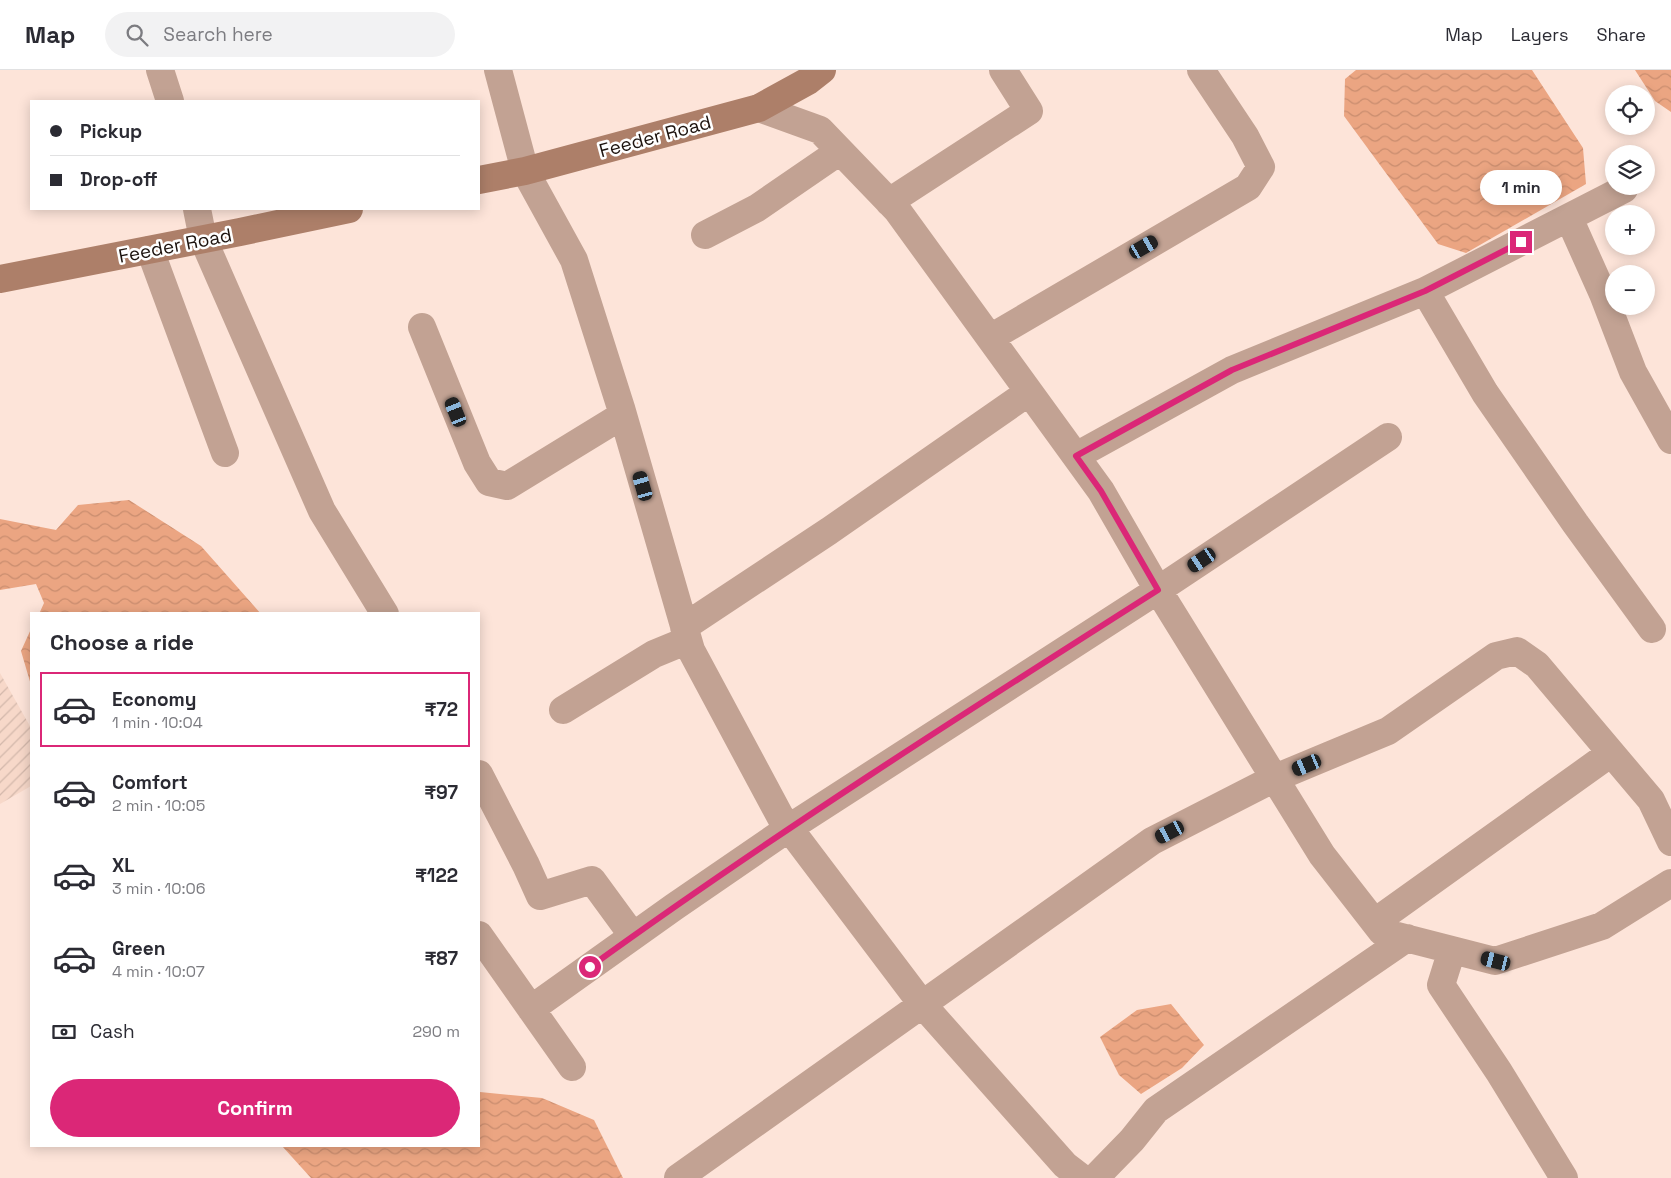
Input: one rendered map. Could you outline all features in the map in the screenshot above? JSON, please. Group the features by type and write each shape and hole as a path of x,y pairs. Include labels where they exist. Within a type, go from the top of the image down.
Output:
{"street":[{"path":"160,70 170,100"},
{"path":"498,70 525,170 574,260 623,415 691,650 780,816 922,1004 1065,1174"},
{"name":"Feeder Road","path":"480,180 525,170 759,108 808,81 822,70"},
{"path":"888,202 1029,111 1003,70"},
{"path":"990,338 1248,187 1261,167 1245,136 1201,70"},
{"path":"759,108 820,130 897,210 1101,491 1158,590 1322,855 1382,932 1496,961 1602,926 1671,884"},
{"path":"705,235 757,208 840,151"},
{"path":"1076,456 1232,370 1425,291 1612,195"},
{"path":"197,210 203,239 322,511 384,612"},
{"name":"Feeder Road","path":"0,279 343,210"},
{"path":"1568,218 1603,294 1633,372 1671,440"},
{"path":"150,250 225,454"},
{"path":"1425,291 1485,393 1574,524 1652,629"},
{"path":"422,327 477,463 489,482 507,486 623,415"},
{"path":"563,710 686,633 1030,392"},
{"path":"531,1009 789,828 1158,590 1388,437"},
{"path":"678,1178 1152,841 1275,778 1388,731 1496,656 1517,651 1537,665 1651,800 1671,842"},
{"path":"1375,922 1611,753"},
{"path":"480,776 540,896 592,880 633,936"},
{"path":"480,936 572,1067"},
{"path":"1095,1178 1132,1140 1156,1110 1407,938"},
{"path":"1452,950 1441,985 1499,1072 1564,1178"}],"shaded area":[{"path":"0,673 30,726 30,787 0,804"}],"water":[{"path":"1356,70 1532,70 1583,148 1586,184 1466,253 1438,244 1344,116 1345,79"},
{"path":"1635,70 1671,70 1671,112 1655,101 1655,85 1645,85"},
{"path":"129,500 201,546 259,612 40,612 44,603 36,584 0,590 0,519 56,530 78,505"},
{"path":"30,631 30,682 21,651"},
{"path":"1171,1004 1204,1045 1182,1068 1141,1094 1119,1075 1100,1037 1137,1010"},
{"path":"480,1092 542,1098 594,1120 623,1178 311,1178 283,1147 480,1147"}],"route":[{"path":"590,967 674,906 870,774 1158,590 1101,491 1076,456 1232,370 1425,291 1521,242"}]}
